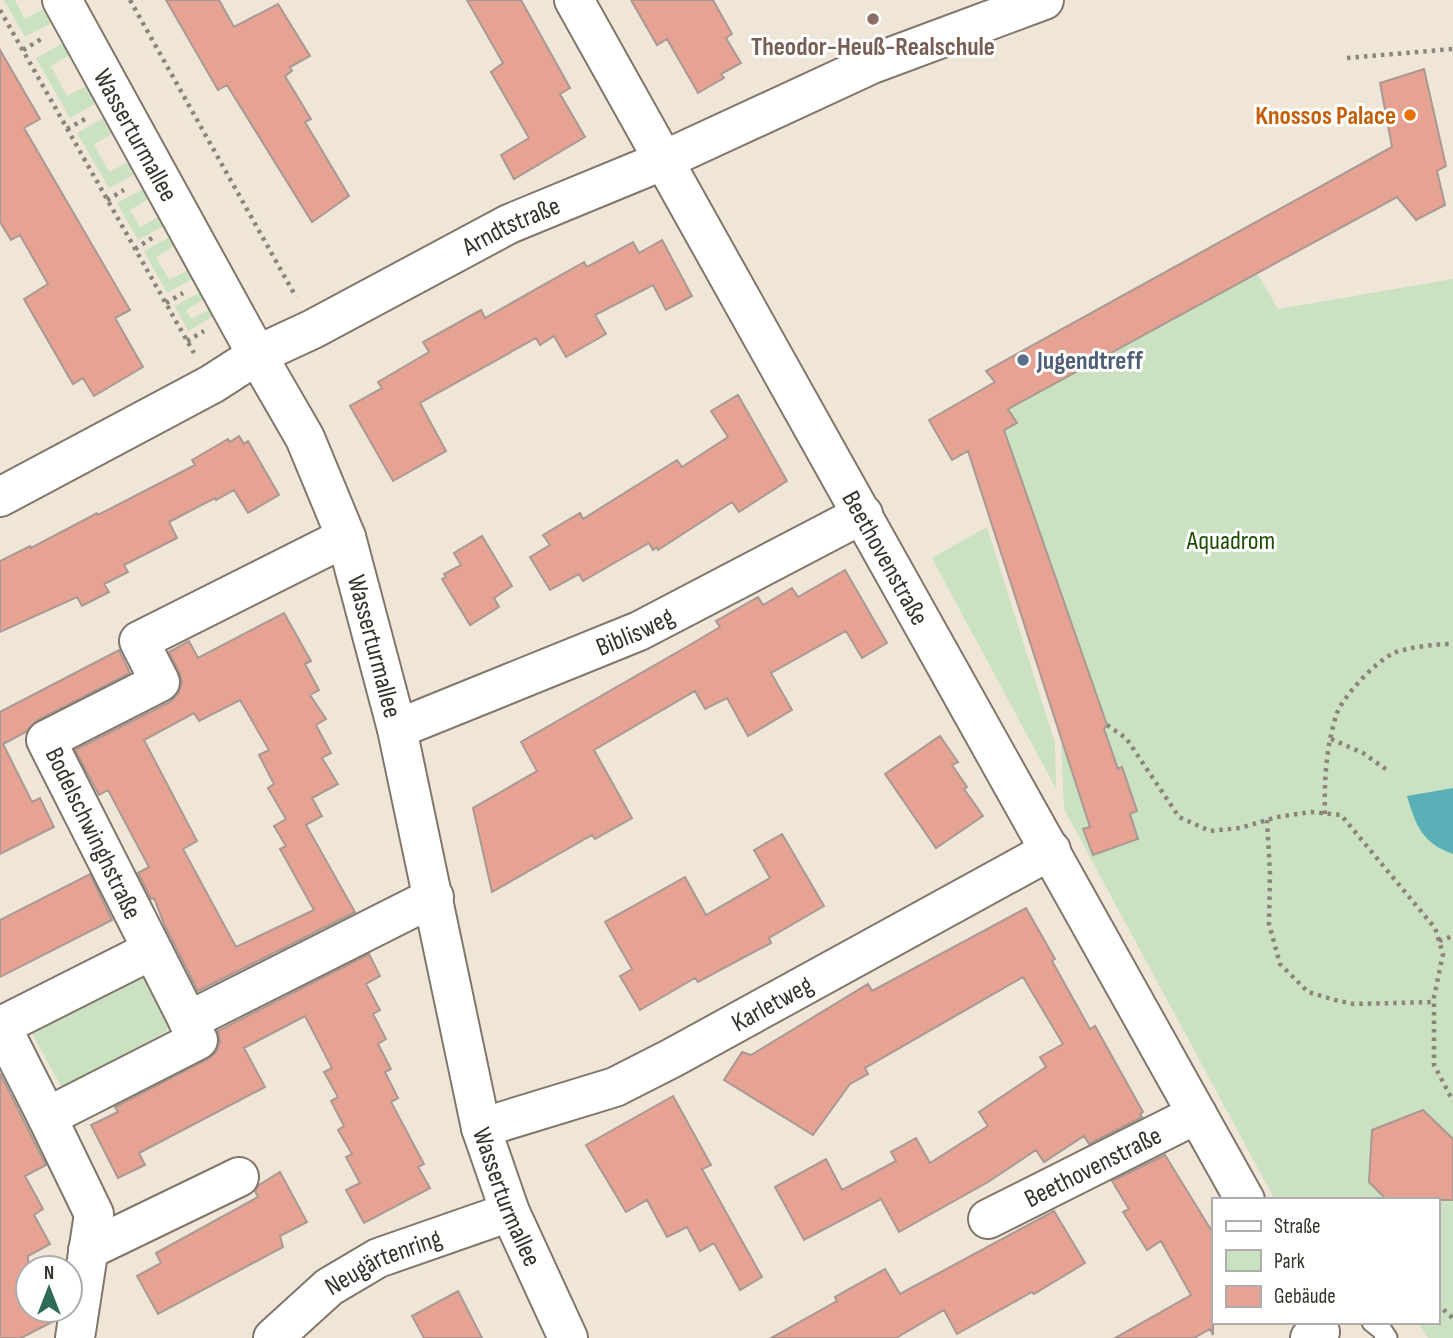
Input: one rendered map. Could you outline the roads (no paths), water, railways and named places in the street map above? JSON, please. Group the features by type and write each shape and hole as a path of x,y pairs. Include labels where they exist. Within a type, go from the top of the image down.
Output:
{"street":[{"name":"Wasserturmallee","path":"62,0 305,438 346,537 397,729 481,1128 510,1212 568,1338"},
{"name":"Beethovenstraße","path":"574,0 1244,1198"},
{"name":"Arndtstraße","path":"0,497 212,384 257,355 313,329 509,224 662,161 872,64 1045,0"},
{"name":"Biblisweg","path":"397,729 639,631 863,514"},
{"name":"Bodelschwinghstraße","path":"188,1021 46,740 160,682 139,641 346,537"},
{"name":"Karletweg","path":"481,1128 615,1087 1051,850"},
{"path":"47,1117 198,1040 188,1021 434,897"},
{"name":"Bodelschwinghstraße","path":"75,1338 94,1214 0,1026 152,950"},
{"name":"Beethovenstraße","path":"988,1219 1197,1114"},
{"path":"88,1250 239,1177"},
{"name":"Neugärtenring","path":"273,1338 329,1287 378,1258 510,1212"}],"lane":[{"path":"1375,1324 1387,1338"}],"water":[{"path":"1453,788 1453,854 1427,839 1417,825 1407,796"}],"place":[{"name":"Theodor-Heuß-Realschule","path":"873,19"},
{"name":"Knossos Palace","path":"1410,115"},
{"name":"Jugendtreff","path":"1023,360"}],"park label":[{"name":"Aquadrom","path":"1231,540"}]}
